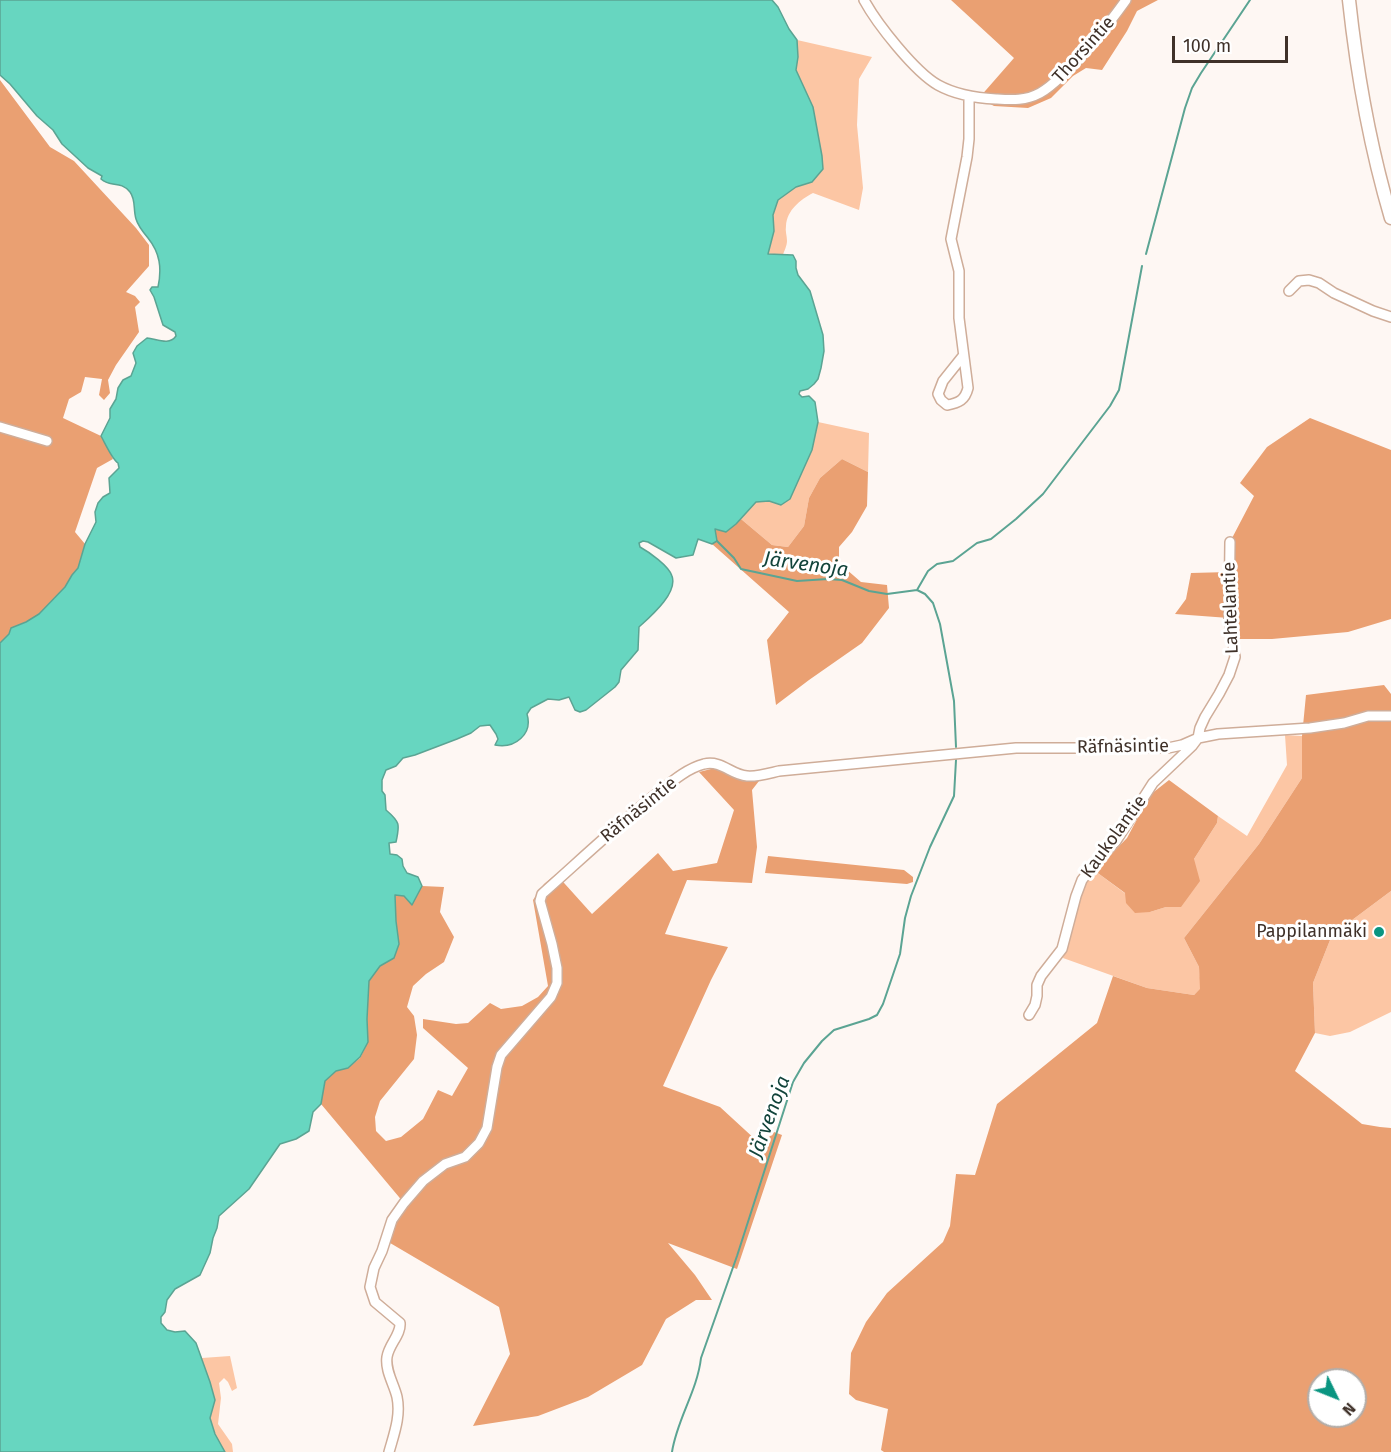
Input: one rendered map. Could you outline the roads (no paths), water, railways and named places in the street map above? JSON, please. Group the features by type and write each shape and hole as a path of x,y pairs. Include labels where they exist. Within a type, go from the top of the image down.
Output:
{"main road":[{"path":"1349,0 1365,113 1377,169 1391,218"}],"street":[{"name":"Thorsintie","path":"864,0 871,13 905,55 923,74 938,85 979,98 1018,100 1027,99 1050,87 1088,50 1126,0"},
{"path":"963,356 943,381 938,394 947,405 962,401 969,388 959,318 959,271 951,238 967,157 969,96"},
{"path":"1289,291 1299,281 1309,280 1372,311 1391,317"},
{"path":"0,427 47,441"},
{"name":"Lahtelantie","path":"1198,738 1202,722 1224,684 1235,657 1229,618 1230,542"},
{"name":"Räfnäsintie","path":"388,1452 397,1425 399,1406 388,1370 387,1357 401,1329 400,1323 375,1302 370,1287 374,1268 392,1220 423,1181 445,1164 465,1157 479,1143 487,1128 501,1055 551,997 557,983 557,968 540,901 542,894 663,789 695,768 706,764 720,764 748,777 779,771 1016,748 1168,748 1218,734 1310,728 1344,723 1368,716 1391,716"},
{"name":"Kaukolantie","path":"1029,1015 1035,1005 1041,976 1062,949 1082,880 1116,841 1153,783 1184,755 1198,738"}],"waterway":[{"path":"1146,254 1192,88 1250,0"},
{"path":"917,590 928,571 937,564 953,561 977,543 991,539 1043,494 1110,406 1119,390 1142,266"},
{"name":"Järvenoja","path":"717,541 734,558 741,569 797,581 842,580 869,591 887,594 917,590 925,594 933,603 940,624 954,701 956,747"},
{"name":"Järvenoja","path":"672,1452 793,1082 804,1063 834,1030 877,1015 883,1004 900,954 911,896 930,847 954,796 956,760"}],"place":[{"name":"Pappilanmäki","path":"1379,932"}]}
